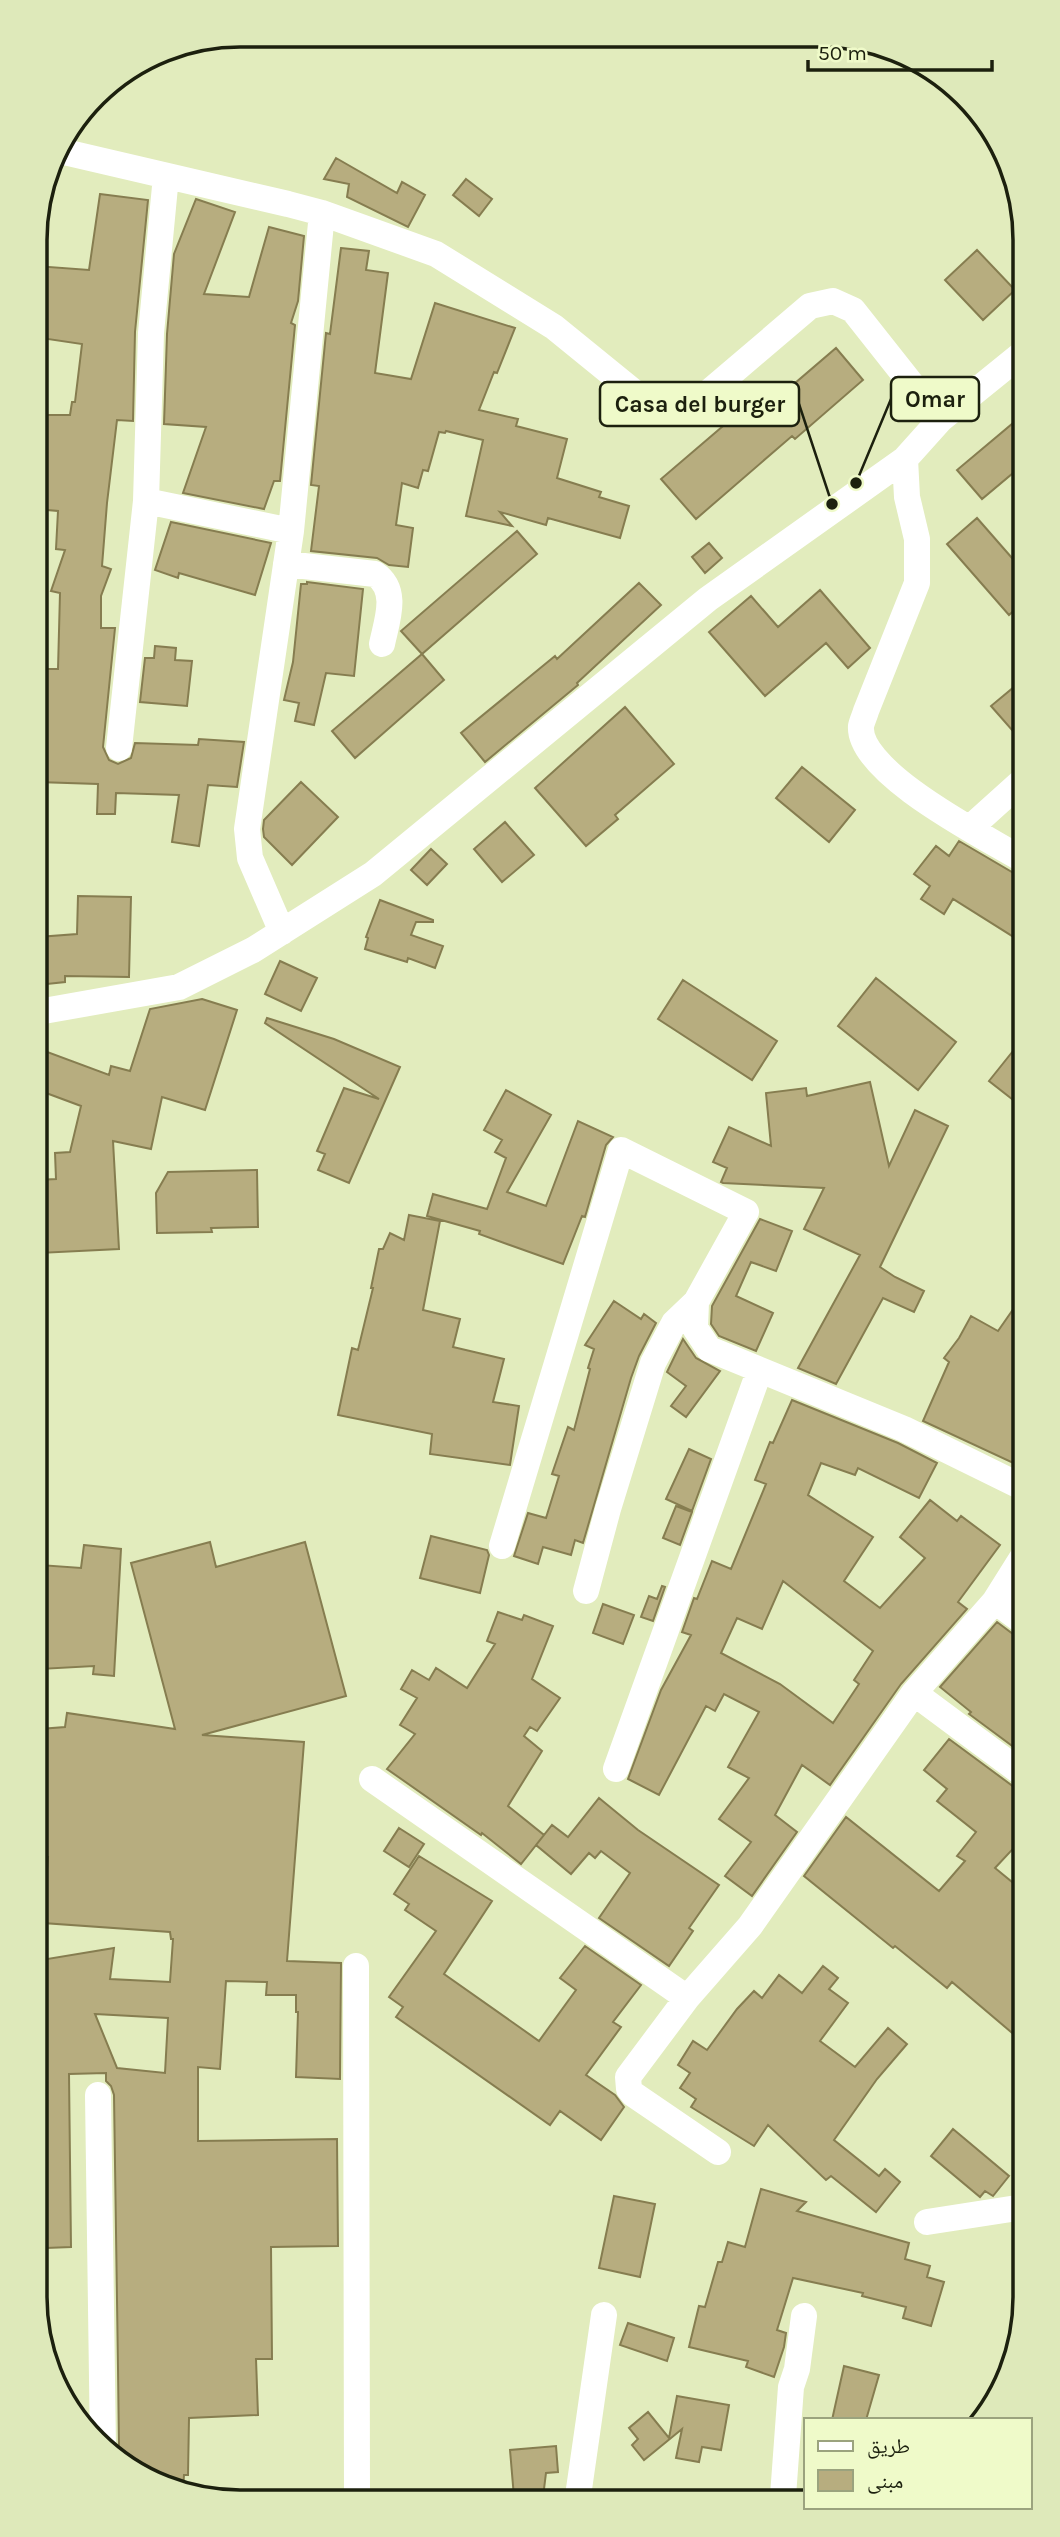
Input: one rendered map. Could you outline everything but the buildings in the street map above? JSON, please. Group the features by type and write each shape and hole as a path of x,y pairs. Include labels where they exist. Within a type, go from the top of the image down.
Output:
{"street":[{"path":"68,153 322,213 436,254 554,327 645,401 668,410 688,410 810,306 832,301 853,310 940,420"},
{"path":"119,748 146,500 151,333 166,176"},
{"path":"282,932 250,858 247,829 291,531 322,213"},
{"path":"48,1010 179,987 253,950 373,874 708,599 905,459 940,420 1013,361"},
{"path":"905,459 907,497 917,539 917,583 861,727 863,737 877,764 903,786 1013,854"},
{"path":"146,500 291,531"},
{"path":"286,564 375,574 383,579 390,601 382,644"},
{"path":"970,828 1013,790"},
{"path":"502,1546 621,1150 746,1212 696,1302 664,1337 653,1363 586,1591"},
{"path":"696,1302 695,1328 709,1349 904,1429 1012,1482"},
{"path":"616,1769 760,1372"},
{"path":"718,2152 633,2094 627,2083 628,2077 687,1998 750,1926 914,1693 995,1601 1012,1573"},
{"path":"995,1601 1012,1613"},
{"path":"914,1693 1012,1766"},
{"path":"373,1779 687,1998"},
{"path":"356,1966 357,2490"},
{"path":"98,2095 103,2432"},
{"path":"927,2222 1012,2209"},
{"path":"579,2490 604,2315"},
{"path":"783,2490 791,2387 797,2369 804,2316"}],"place":[{"name":"Omar","path":"856,483"},
{"name":"Casa del burger","path":"832,504"}]}
